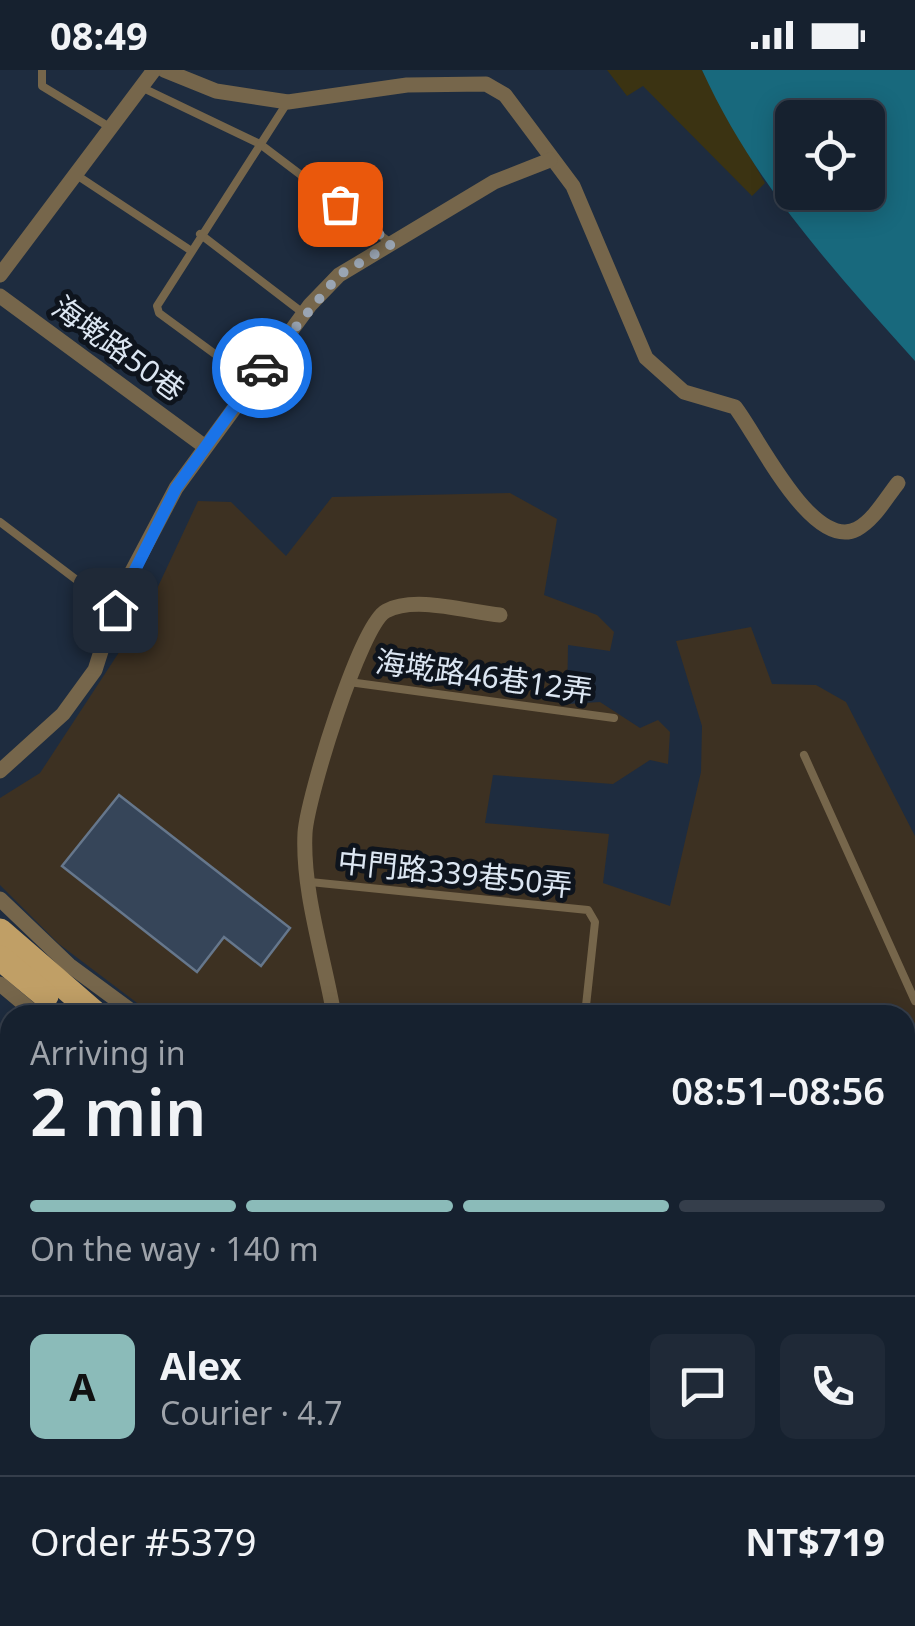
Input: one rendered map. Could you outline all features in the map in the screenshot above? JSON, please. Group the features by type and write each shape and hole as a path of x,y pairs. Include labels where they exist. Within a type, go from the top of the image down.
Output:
{"main road":[{"path":"0,932 85,1005"},
{"path":"0,958 58,1005"}],"street":[{"path":"0,275 154,70"},
{"path":"164,70 216,91 288,102 348,96 407,84 486,84 505,94 550,160 573,186 646,358 684,392 735,407 805,512 827,529 855,530 869,520 898,483"},
{"path":"0,771 62,714 95,670 115,610 148,538 204,446 304,313 339,275 494,182 550,160"},
{"name":"海墘路50巷","path":"0,296 204,446"},
{"path":"332,1005 310,882 305,830 314,789 349,682 375,620 387,610 409,605 500,615"},
{"path":"0,899 69,965 124,1005"},
{"path":"0,984 25,1005"}],"lane":[{"path":"42,70 42,86 111,128"},
{"path":"141,88 260,144 392,244"},
{"path":"253,382 159,313 158,297 288,102"},
{"path":"78,176 190,250"},
{"path":"200,234 304,313"},
{"path":"0,522 115,610"},
{"name":"海墘路46巷12弄","path":"349,682 614,718"},
{"path":"804,755 915,1001"},
{"name":"中門路339巷50弄","path":"310,882 579,907 594,915 586,1005"}],"shaded area":[{"path":"510,493 557,519 544,595 597,615 614,632 610,651 568,645 567,704 600,702 640,728 658,720 670,732 668,764 650,760 613,784 493,775 485,823 609,834 603,883 670,906 701,772 702,726 676,641 751,627 772,684 816,685 846,702 915,836 915,1005 140,1005 59,944 0,885 0,798 40,773 148,608 198,501 231,502 286,556 332,497"}],"sand":[{"path":"607,70 702,70 765,183 752,196 643,86 627,96"}],"water":[{"path":"702,70 915,70 915,361 787,210 885,210 885,100 775,100 775,194 745,150"}],"building":[{"path":"119,795 290,928 261,966 224,937 197,972 62,866"}],"way so far":[{"path":"262,368 280,340 339,275 392,244 340,204"}],"route":[{"path":"115,610 176,488 262,368"}]}
